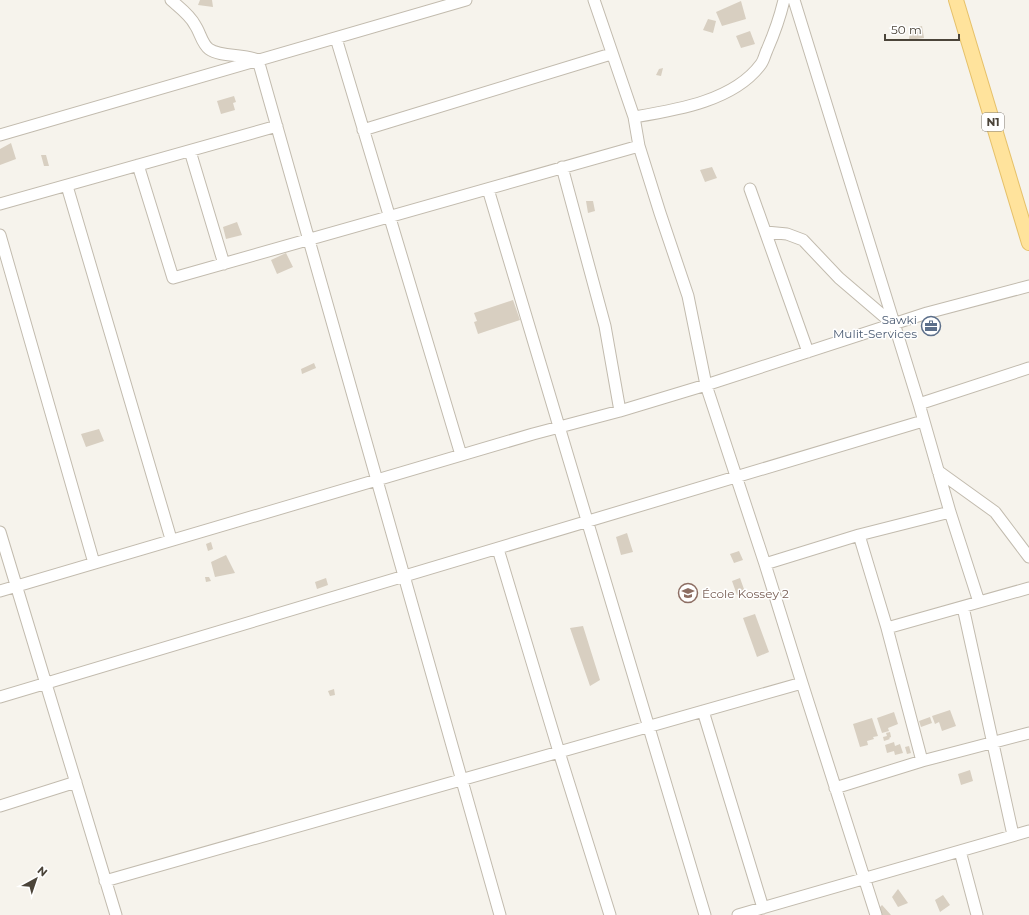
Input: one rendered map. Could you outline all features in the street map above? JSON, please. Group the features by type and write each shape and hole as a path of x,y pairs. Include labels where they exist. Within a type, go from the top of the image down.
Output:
{"main road":[{"name":"N1","path":"956,0 1029,244"}],"street":[{"path":"171,0 195,24 204,44 209,49 217,53 246,56 258,60"},
{"path":"0,135 465,0"},
{"path":"594,0 611,54 634,117 639,146 688,296 706,385 765,564 876,915"},
{"path":"634,117 662,112 708,100 740,84 749,77 762,63 784,0"},
{"path":"794,0 919,404 978,602"},
{"path":"336,38 461,455"},
{"path":"363,130 611,54"},
{"path":"258,60 378,479 500,915"},
{"path":"0,204 277,126"},
{"path":"138,165 174,278 639,146"},
{"path":"190,151 224,264"},
{"path":"562,167 605,326 620,411"},
{"path":"67,186 171,540"},
{"path":"488,189 705,915"},
{"path":"750,189 808,352"},
{"path":"766,232 787,234 803,240 839,278 894,325"},
{"path":"0,235 94,563"},
{"path":"0,591 378,479 620,411 894,325 927,313 1029,286"},
{"path":"919,404 1029,368"},
{"path":"0,697 923,421"},
{"path":"938,471 995,512 1029,557"},
{"path":"765,564 859,536 950,512"},
{"path":"0,532 116,915"},
{"path":"859,536 887,628 922,761"},
{"path":"498,549 610,915"},
{"path":"887,628 1029,588"},
{"path":"963,607 1013,835"},
{"path":"106,881 802,684"},
{"path":"703,711 763,908"},
{"path":"835,788 922,761 1029,733"},
{"path":"0,806 76,782"},
{"path":"738,915 1029,831"},
{"path":"960,851 977,915"}],"building":[{"path":"200,0 212,0 213,7 198,5"},
{"path":"741,1 746,19 722,26 716,12"},
{"path":"708,19 716,21 713,33 703,30"},
{"path":"922,26 924,38 909,40 910,29"},
{"path":"750,31 755,44 741,48 736,36"},
{"path":"663,68 661,76 656,75 659,69"},
{"path":"234,96 236,102 233,103 235,110 221,114 217,101"},
{"path":"11,143 16,159 0,165 0,149"},
{"path":"41,155 46,155 49,166 44,166"},
{"path":"712,167 717,178 705,182 700,170"},
{"path":"586,201 593,201 595,211 588,213"},
{"path":"237,222 242,235 226,239 223,227"},
{"path":"286,253 293,267 277,274 271,260"},
{"path":"513,300 520,320 478,334 474,322 477,321 474,313"},
{"path":"314,363 316,368 302,374 301,369"},
{"path":"99,429 104,441 86,447 81,434"},
{"path":"627,533 633,552 621,555 616,537"},
{"path":"211,542 213,549 208,551 206,544"},
{"path":"739,551 743,560 734,563 730,554"},
{"path":"226,555 235,573 215,577 211,562"},
{"path":"205,577 209,577 211,581 206,582"},
{"path":"326,578 328,585 317,589 315,582"},
{"path":"740,578 745,592 737,595 732,581"},
{"path":"755,614 769,652 757,657 743,618"},
{"path":"583,626 600,680 590,686 570,628"},
{"path":"334,689 335,695 330,696 328,691"},
{"path":"950,710 956,726 942,731 939,722 935,724 932,716"},
{"path":"894,712 898,724 888,728 889,731 882,733 877,718"},
{"path":"930,717 932,723 921,727 919,721"},
{"path":"872,718 878,736 867,741 868,745 860,747 853,724"},
{"path":"890,732 890,739 884,741 883,737 887,736 886,733"},
{"path":"894,742 895,746 900,744 903,753 895,755 894,751 887,753 885,745"},
{"path":"909,746 911,753 907,754 905,747"},
{"path":"970,770 973,781 961,785 958,774"},
{"path":"898,889 908,903 898,907 892,897"},
{"path":"943,895 950,905 940,912 935,900"},
{"path":"882,905 891,915 877,915 875,912"}],"place":[{"name":"Sawki Mulit-Services","path":"931,326"},
{"name":"École Kossey 2","path":"688,593"}]}
